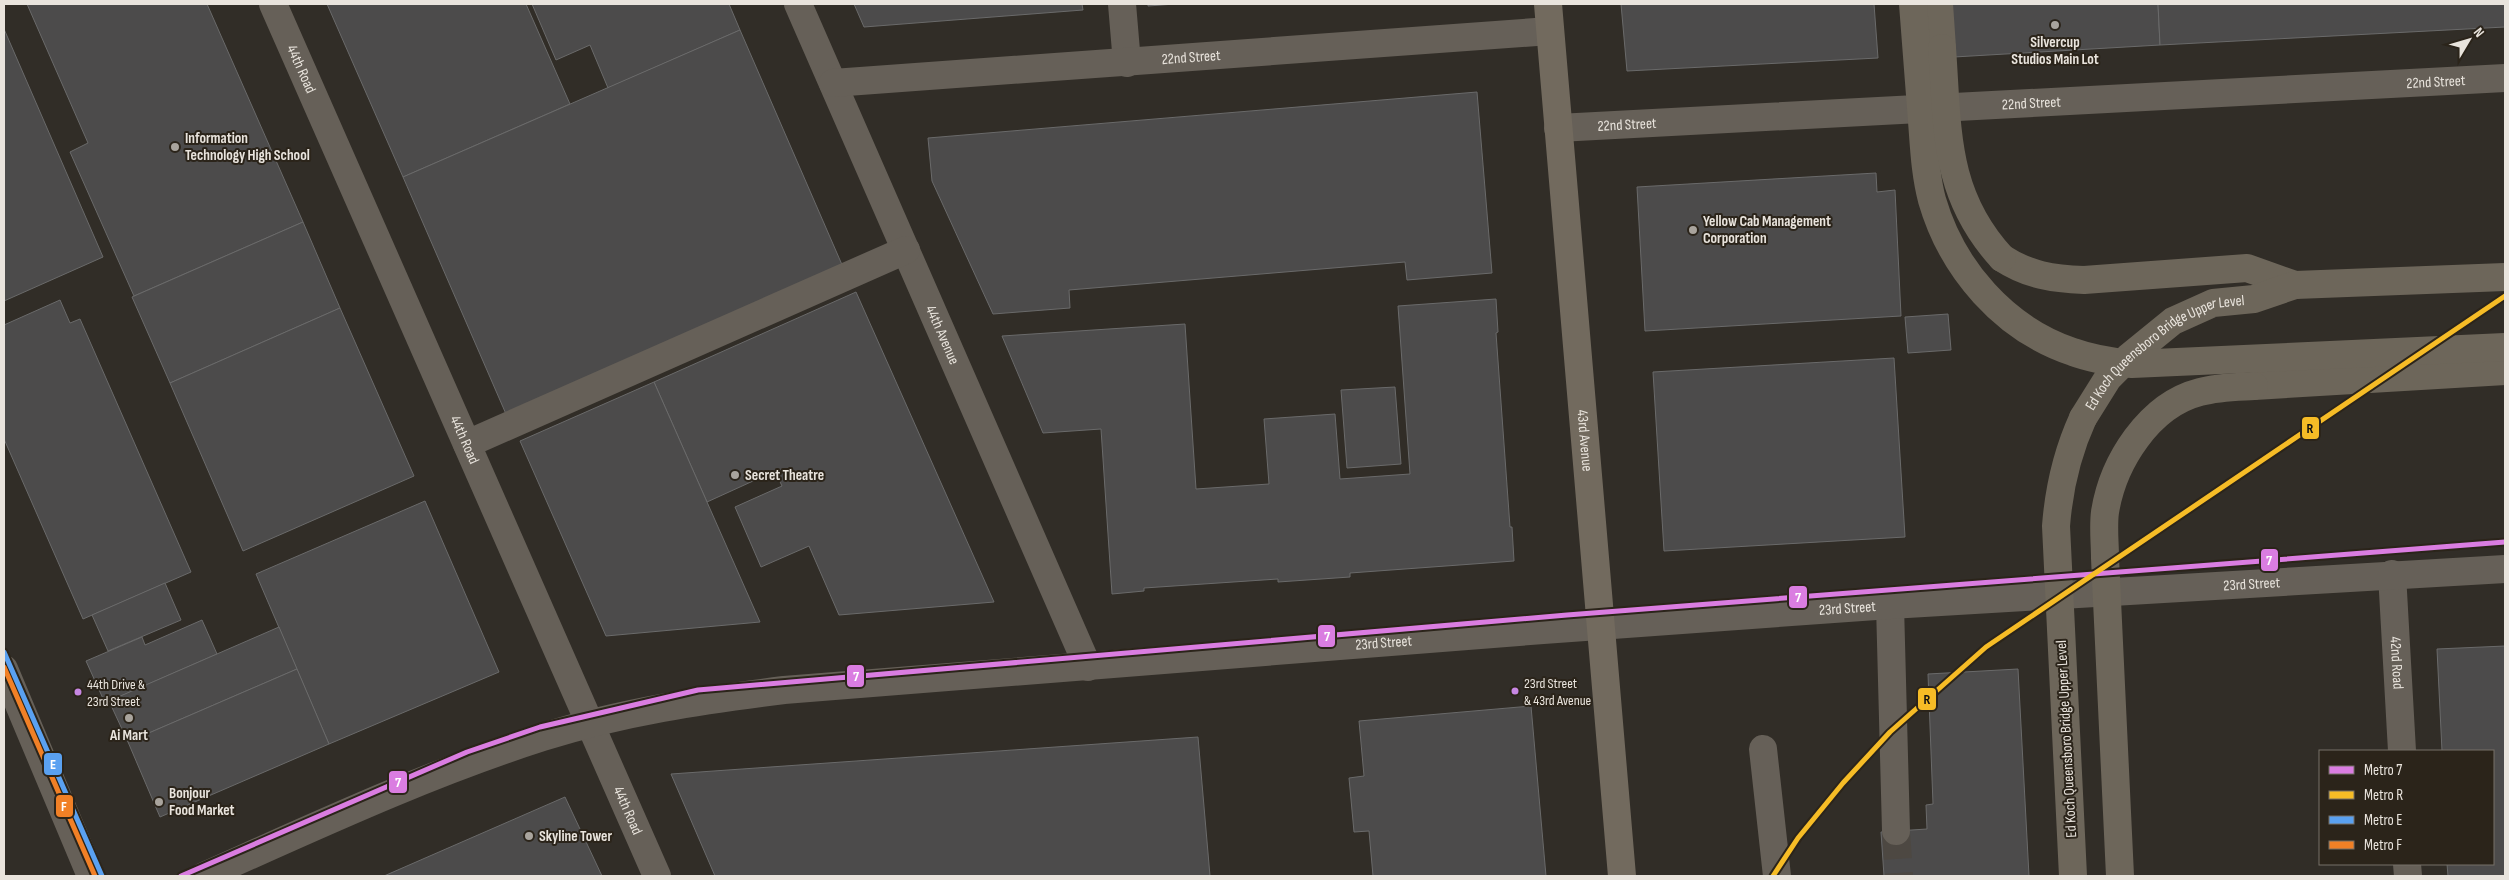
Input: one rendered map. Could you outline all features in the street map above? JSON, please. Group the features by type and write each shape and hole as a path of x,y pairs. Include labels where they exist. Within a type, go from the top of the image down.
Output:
{"highway":[{"path":"1913,4 1926,172 1942,228 1955,254 1974,281 1996,306 2021,326 2046,341 2072,352 2099,360 2132,364 2505,347"},
{"path":"1938,4 1950,157 1955,178 1969,213 1990,245 2002,258 2029,273 2064,280 2247,268 2295,285"},
{"name":"Ed Koch Queensboro Bridge Upper Level","path":"2073,876 2056,526 2059,489 2073,439 2094,397 2108,378 2137,350 2173,321 2213,303 2254,299 2295,285 2505,277"},
{"path":"2120,876 2105,558 2105,513 2120,467 2146,427 2159,413 2177,401 2199,392 2220,388 2505,371"}],"main road":[{"name":"43rd Avenue","path":"1548,4 1622,876"}],"street":[{"name":"44th Road","path":"273,4 657,876"},
{"name":"44th Avenue","path":"798,4 1088,667"},
{"path":"1122,4 1127,63"},
{"name":"22nd Street","path":"833,83 1550,31"},
{"name":"22nd Street","path":"1558,128 2505,78"},
{"path":"467,444 906,250"},
{"name":"23rd Street","path":"204,876 392,793 469,762 545,736 629,714 719,698 784,690 1600,626 1890,605 2505,568"},
{"name":"42nd Road","path":"2392,574 2402,750"},
{"path":"1890,605 1896,831"},
{"path":"4,669 90,876"},
{"path":"1763,749 1777,876"}],"building":[{"name":"Information Technology High School","path":"27,4 207,4 303,222 134,296 70,152 88,143"},
{"path":"327,4 526,4 570,104 403,177"},
{"path":"532,4 729,4 740,30 608,88 590,45 556,60"},
{"path":"854,4 1082,4 1083,10 864,27"},
{"path":"1148,4 1175,4 1148,6"},
{"path":"1621,4 1874,4 1878,58 1627,71"},
{"name":"Silvercup Studios Main Lot","path":"1950,4 2158,4 2160,45 1954,57"},
{"path":"2158,4 2505,4 2505,27 2160,45"},
{"path":"4,29 103,257 4,301"},
{"path":"740,30 843,267 506,414 403,177"},
{"path":"1477,92 1492,273 1407,280 1405,262 1069,290 1070,308 993,314 932,181 928,138"},
{"path":"1876,173 1877,192 1895,190 1901,316 1645,331 1637,187"},
{"path":"303,222 340,308 170,383 132,297"},
{"path":"856,292 994,602 839,615 809,546 761,567 735,507 782,486 775,471 707,502 654,382"},
{"path":"1496,299 1498,332 1496,333 1514,561 1350,573 1350,577 1278,582 1278,579 1144,588 1144,591 1112,594 1101,429 1043,433 1002,336 1185,324 1196,489 1269,484 1264,419 1335,414 1340,479 1410,474 1398,306"},
{"path":"60,300 70,323 80,319 191,572 83,619 4,439 4,325"},
{"path":"340,308 414,476 243,551 170,383"},
{"path":"1948,314 1951,350 1908,353 1905,317"},
{"path":"1894,358 1905,537 1664,551 1653,372"},
{"path":"654,382 760,622 606,636 520,441"},
{"path":"1395,387 1401,464 1347,468 1341,390"},
{"path":"425,501 499,672 329,744 256,574"},
{"path":"165,583 181,620 108,651 92,615"},
{"path":"202,620 217,654 105,703 86,661 142,637 145,645"},
{"path":"279,627 297,669 128,742 109,701"},
{"path":"2505,646 2505,876 2448,876 2447,865 2494,865 2494,750 2442,750 2437,649"},
{"path":"297,669 329,744 160,817 128,742"},
{"path":"2018,669 2029,876 1884,876 1881,832 1927,829 1926,805 1933,804 1928,674"},
{"path":"1531,706 1546,876 1373,876 1369,831 1354,832 1349,778 1364,776 1359,721"},
{"path":"1198,737 1210,876 715,876 671,774"},
{"name":"Skyline Tower","path":"565,797 602,876 384,876"}],"tunnel":[{"path":"1896,831 1899,876"}],"metro line":[{"name":"R","path":"1773,876 1798,838 1843,783 1890,732 1986,647 2505,296"},
{"name":"7","path":"181,876 467,752 540,727 698,690 1567,615 2505,542"},
{"name":"E","path":"4,652 102,876"},
{"name":"F","path":"4,667 95,876"}],"place":[{"name":"Silvercup Studios Main Lot","path":"2055,25"},
{"name":"Information Technology High School","path":"175,147"},
{"name":"Yellow Cab Management Corporation","path":"1693,230"},
{"name":"Secret Theatre","path":"735,475"},
{"name":"23rd Street & 43rd Avenue","path":"1515,691"},
{"name":"44th Drive & 23rd Street","path":"78,692"},
{"name":"Ai Mart","path":"129,718"},
{"name":"Bonjour Food Market","path":"159,802"},
{"name":"Skyline Tower","path":"529,836"}]}
